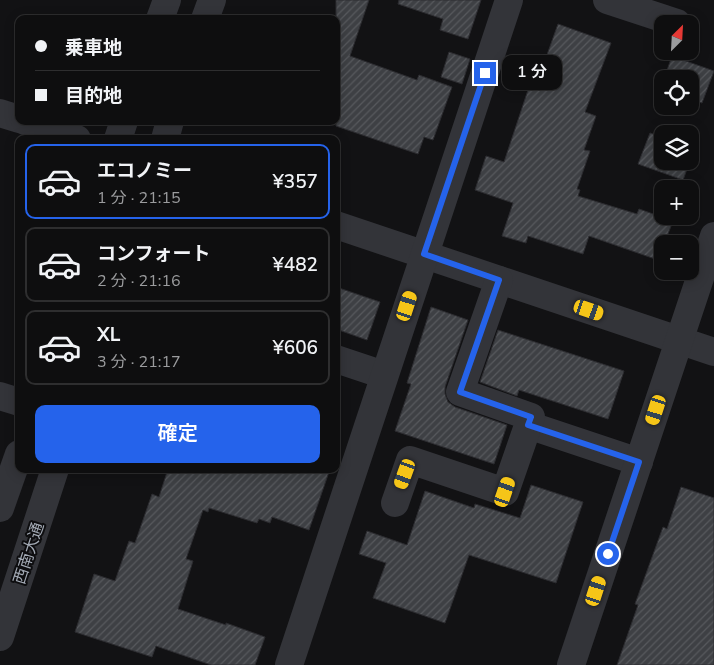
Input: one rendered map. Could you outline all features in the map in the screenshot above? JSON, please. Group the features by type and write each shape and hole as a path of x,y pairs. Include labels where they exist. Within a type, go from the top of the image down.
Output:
{"street":[{"path":"161,15 167,0"},
{"path":"206,15 212,0"},
{"path":"289,665 509,0"},
{"path":"606,0 654,16"},
{"path":"0,113 15,118"},
{"path":"37,125 65,135"},
{"path":"340,226 714,352"},
{"path":"571,665 714,236"},
{"path":"395,503 410,460 505,492 531,417 460,392 499,280"},
{"path":"340,359 384,375"},
{"path":"0,396 15,401"},
{"path":"528,425 639,462"},
{"path":"0,508 15,465"},
{"name":"西南大通","path":"0,637 54,473"}],"building":[{"path":"336,0 369,0 350,56 417,80 419,75 452,87 433,140 424,137 418,154 336,126 340,125 340,15 336,15"},
{"path":"399,0 481,0 468,39 440,30 443,19 398,4"},
{"path":"558,24 611,43 585,112 596,116 584,150 590,151 577,189 580,190 578,196 637,214 639,209 654,214 654,225 671,225 668,235 654,235 654,259 589,236 583,254 528,236 526,243 502,236 513,203 475,190 486,156 504,162 529,87 510,80 517,57 543,66"},
{"path":"449,52 470,59 462,84 441,77"},
{"path":"671,60 683,60 714,71 702,103 699,102 699,70 667,70"},
{"path":"650,133 654,134 654,170 638,164"},
{"path":"655,170 687,170 683,180"},
{"path":"340,288 380,302 367,340 340,330"},
{"path":"431,307 468,320 445,387 445,394 448,402 455,407 507,425 494,464 395,431 411,384 407,383"},
{"path":"498,330 624,371 608,419 519,390 517,396 480,382"},
{"path":"167,473 329,473 309,530 272,517 270,523 259,519 257,523 209,508 208,512 203,510 186,559 193,561 178,609 265,637 255,665 211,665 156,646 152,657 75,632 94,574 115,581 129,541 135,543 152,494 159,497"},
{"path":"531,485 583,502 556,583 469,555 445,623 373,598 386,563 359,554 367,531 407,545 425,491 474,508 475,504 520,518"},
{"path":"681,487 714,498 714,665 617,665 638,605 635,604 663,527 667,529"}],"route":[{"path":"485,73 424,254 499,280 460,392 531,417 528,425 639,462 608,554"}]}
